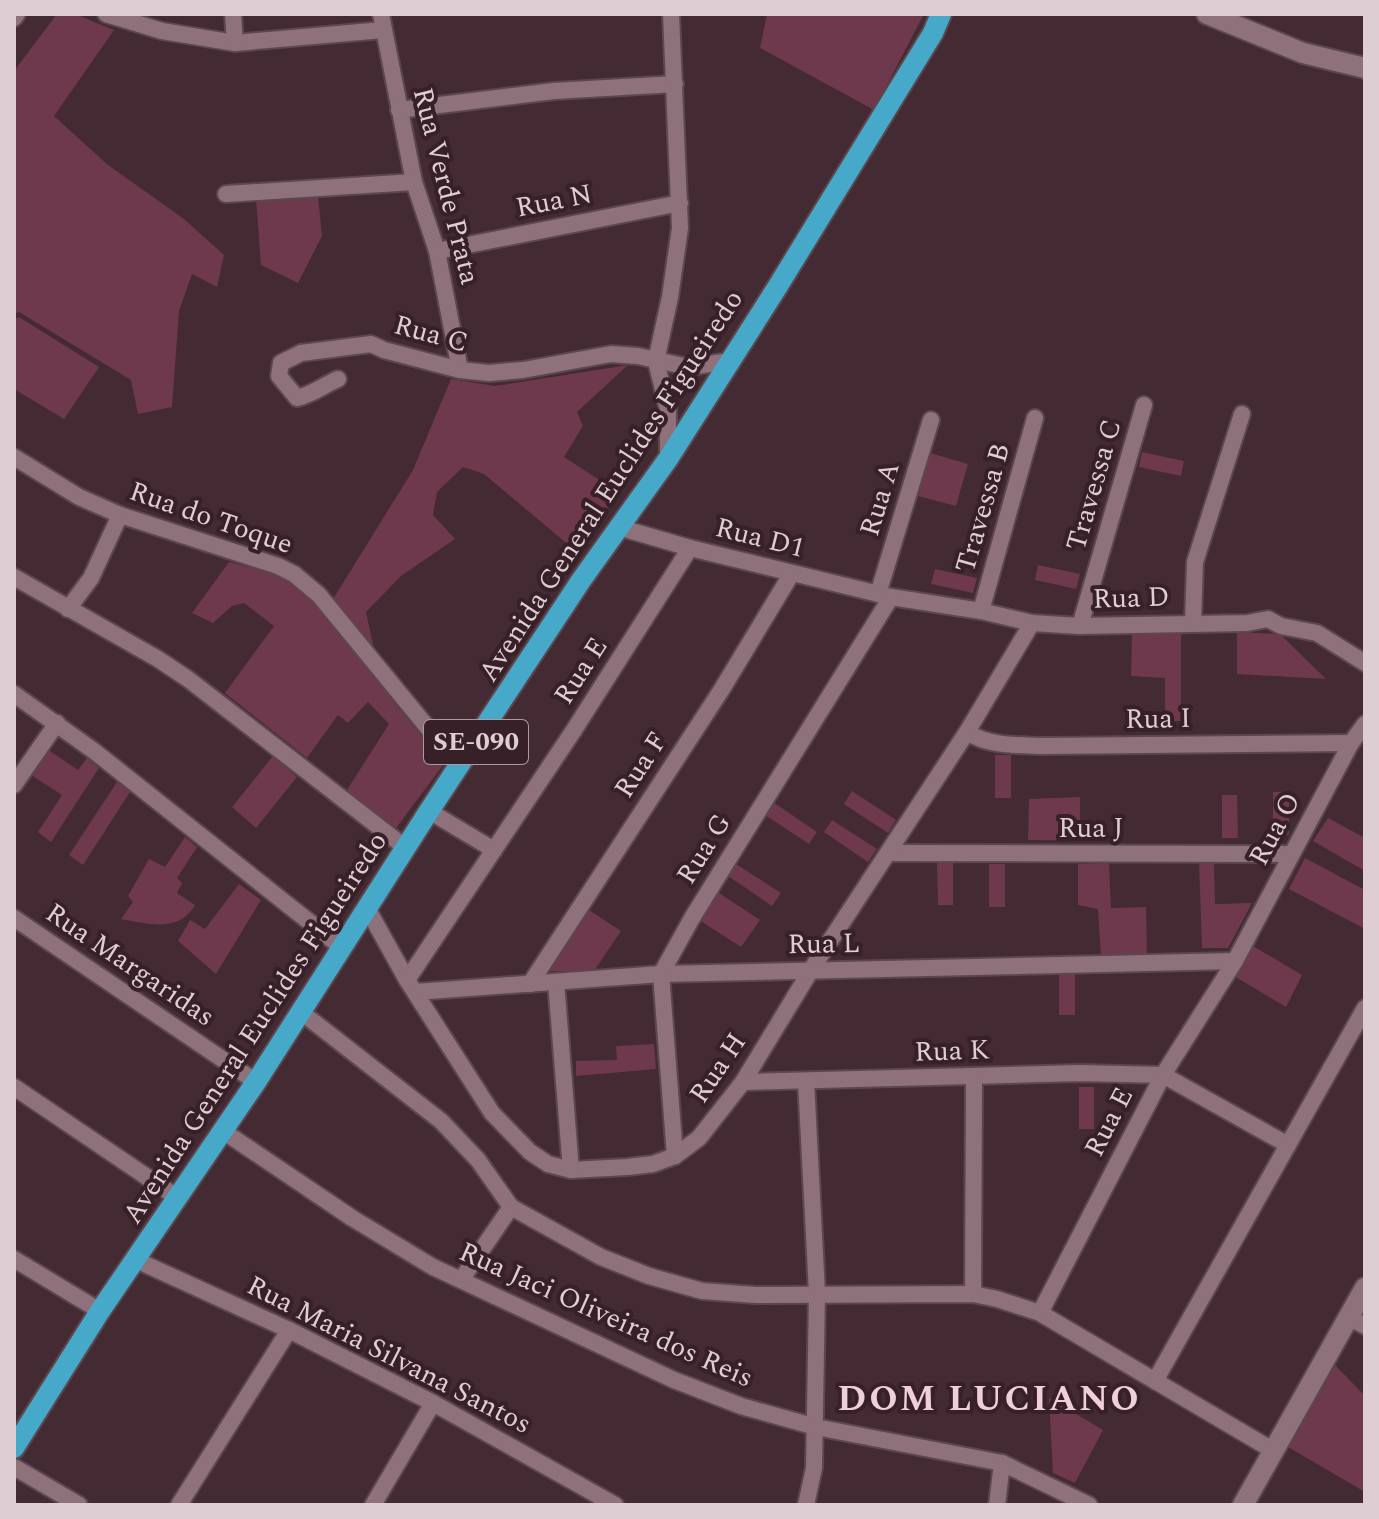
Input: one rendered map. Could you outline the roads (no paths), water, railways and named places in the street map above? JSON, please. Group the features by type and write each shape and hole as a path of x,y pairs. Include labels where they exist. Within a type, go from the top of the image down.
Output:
{"main road":[{"name":"Avenida General Euclides Figueiredo","path":"14,1448 100,1311 256,1082 429,811 618,527 668,459 937,24 951,14"}],"street":[{"path":"106,14 162,31 235,43 382,22"},
{"path":"233,14 235,43"},
{"path":"668,459 668,410 656,361 678,254 680,203 671,14"},
{"path":"1207,14 1303,53 1365,68"},
{"name":"Rua Verde Prata","path":"382,22 414,182 437,251 460,370"},
{"path":"399,110 554,91 675,84"},
{"path":"226,194 414,182"},
{"name":"Rua N","path":"437,251 680,203"},
{"name":"Rua C","path":"338,379 319,392 297,398 279,376 281,363 301,353 371,344 460,370 504,373 611,354 638,356 693,368 731,361"},
{"name":"Travessa C","path":"1080,626 1144,405"},
{"path":"1193,623 1195,562 1242,414"},
{"name":"Travessa B","path":"981,611 1035,418"},
{"name":"Rua A","path":"884,595 931,420"},
{"name":"Rua do Toque","path":"14,457 79,497 120,515 278,566 309,585 460,767"},
{"path":"68,609 91,578 120,515"},
{"name":"Rua D1","path":"618,527 690,548 884,595"},
{"name":"Rua E","path":"411,986 494,850 690,548"},
{"name":"Rua F","path":"530,984 722,689 792,573"},
{"path":"14,577 188,679 406,848"},
{"name":"Rua D","path":"884,595 1032,623 1080,626 1247,623 1268,619 1281,626 1317,633 1365,663"},
{"name":"Rua G","path":"661,974 884,595"},
{"name":"Rua H","path":"367,908 411,986 492,1113 539,1160 571,1170 640,1166 675,1156 699,1138 743,1082 811,970 967,732 1032,623"},
{"path":"14,694 57,723 341,947"},
{"path":"14,785 57,723"},
{"name":"Rua O","path":"1235,961 1351,743 1364,726"},
{"name":"Rua I","path":"967,732 985,741 1015,745 1351,743"},
{"path":"429,811 494,850"},
{"name":"Rua J","path":"890,853 1291,854"},
{"name":"Rua Margaridas","path":"14,918 256,1082"},
{"name":"Rua E","path":"1040,1313 1163,1075 1235,961"},
{"name":"Rua L","path":"411,986 530,984 661,974 1235,961"},
{"path":"661,974 675,1156"},
{"path":"556,982 571,1170"},
{"path":"1155,1381 1365,1008"},
{"path":"301,1012 441,1121 478,1160 511,1207 601,1257 702,1291 756,1295 973,1294 1006,1301 1040,1313 1274,1451"},
{"name":"Rua K","path":"743,1082 1080,1073 1163,1075"},
{"path":"1163,1075 1288,1145"},
{"path":"973,1294 974,1077"},
{"path":"806,1081 817,1293 814,1468 806,1505"},
{"path":"14,1087 178,1198"},
{"name":"Rua Jaci Oliveira dos Reis","path":"223,1131 352,1218 433,1267 674,1380 741,1406 816,1427 1002,1463 1089,1505"},
{"path":"461,1280 511,1207"},
{"path":"14,1259 100,1311"},
{"name":"Rua Maria Silvana Santos","path":"136,1260 289,1330 433,1403 615,1505"},
{"path":"1243,1505 1356,1322 1365,1288"},
{"path":"179,1505 289,1330"},
{"path":"373,1505 433,1403"},
{"path":"997,1505 1002,1463"},
{"path":"14,1467 79,1505"}],"district":[{"name":"DOM LUCIANO","path":"989,1399"}]}
